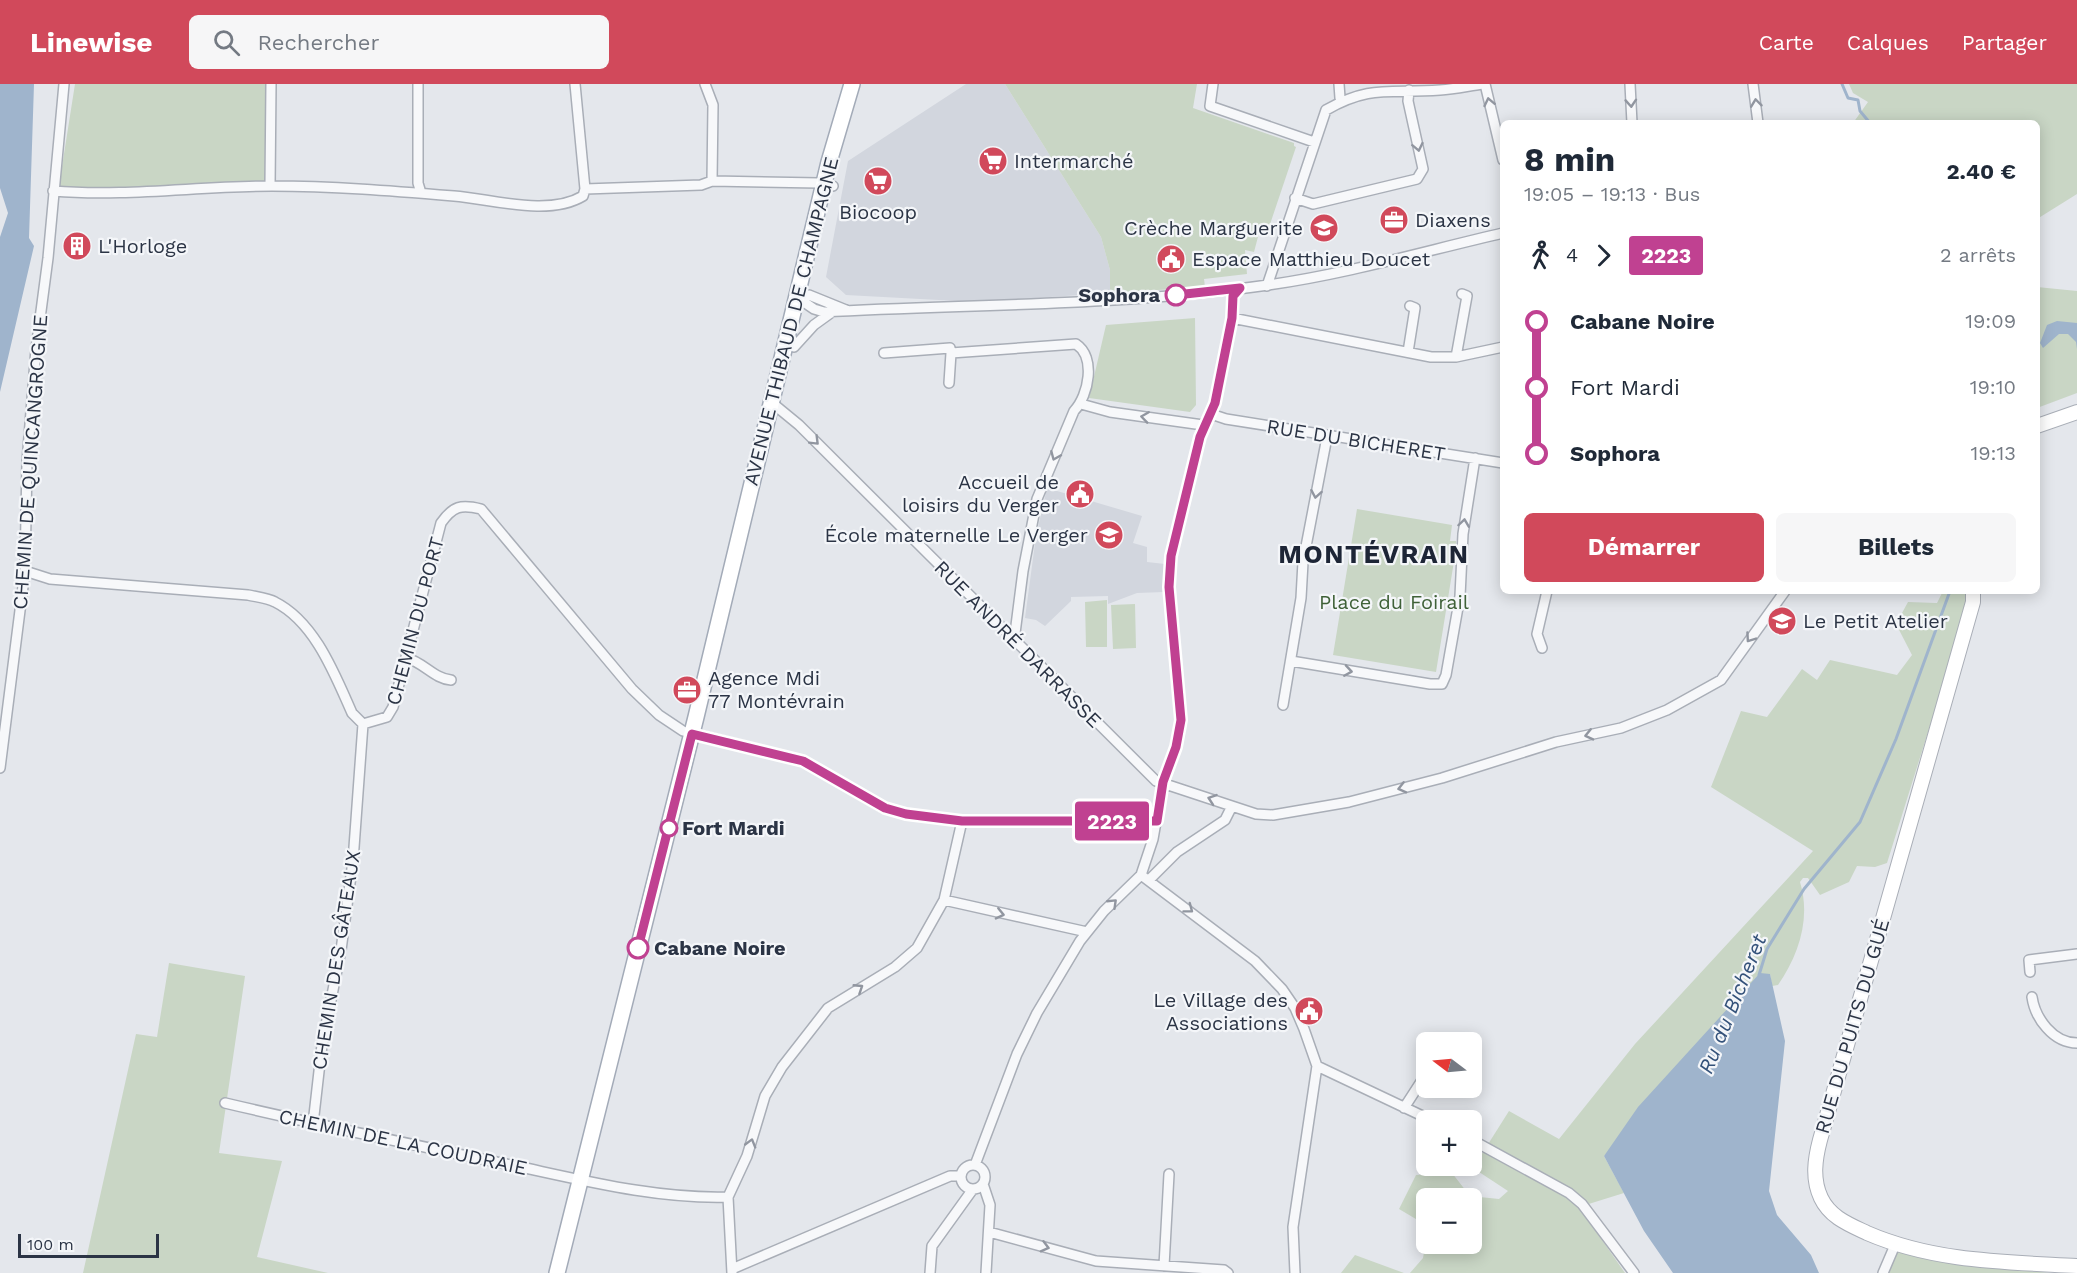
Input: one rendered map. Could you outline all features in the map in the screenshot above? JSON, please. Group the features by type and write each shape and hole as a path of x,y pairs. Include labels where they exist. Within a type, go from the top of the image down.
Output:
{"main road":[{"name":"AVENUE THIBAUD DE CHAMPAGNE","path":"775,405 794,347 852,84"},
{"name":"AVENUE THIBAUD DE CHAMPAGNE","path":"557,1273 743,523 804,299"},
{"path":"2040,425 2077,412"},
{"name":"RUE DU PUITS DU GUÉ","path":"1973,594 1973,602 1815,1157 1817,1188 1833,1214 1847,1224 1895,1245 1970,1260 2077,1266"}],"street":[{"name":"CHEMIN DE QUINCANGROGNE","path":"0,768 25,571 27,462 36,349 64,84"},
{"path":"270,186 271,84"},
{"path":"418,84 418,183 421,193"},
{"path":"53,191 204,190 270,186 421,193 466,197 508,205 572,203 583,196 585,189 576,84"},
{"path":"705,84 713,105 712,181"},
{"path":"1213,84 1209,106 1314,142"},
{"path":"1339,84 1340,98"},
{"path":"1267,286 1326,110 1340,98 1359,89 1375,86 1409,90 1440,90 1484,84 1500,149"},
{"path":"1630,84 1632,120"},
{"path":"1754,84 1758,120"},
{"path":"1295,198 1313,204 1418,179 1423,169 1408,101 1409,90"},
{"path":"585,189 701,185 712,181 829,185"},
{"path":"804,299 824,312 833,312 1009,307 1267,286 1500,234"},
{"path":"1145,878 1163,782 1176,747 1181,717 1169,587 1171,556 1203,425 1211,414 1232,318 1233,296 1240,288"},
{"path":"1456,357 1467,296 1462,294"},
{"path":"804,299 847,310"},
{"path":"1407,352 1415,308 1410,306"},
{"path":"794,347 814,325 833,312"},
{"path":"1232,318 1431,357 1456,357 1500,348"},
{"path":"951,354 1076,344 1084,350 1089,362 1081,404 1074,411 1037,498 1023,571 1014,641"},
{"path":"884,353 950,348 949,383"},
{"path":"1081,404 1110,412 1203,425"},
{"name":"RUE ANDRÉ DARRASSE","path":"775,405 800,425 1156,781 1163,782"},
{"name":"RUE DU BICHERET","path":"1211,414 1226,419 1327,437 1368,440 1500,462"},
{"path":"1283,705 1304,562 1327,437"},
{"path":"1291,661 1430,684 1442,684 1446,675 1460,596 1463,534 1475,458"},
{"name":"CHEMIN DU PORT","path":"25,571 50,579 248,595 274,601 292,613 308,629 352,713 363,724 387,717 393,707 441,523 456,507 463,504 481,509 632,688 673,726 692,734"},
{"path":"1542,648 1537,634 1546,594"},
{"path":"1163,782 1256,814 1273,815 1349,802 1442,778 1498,758 1556,742 1621,728 1673,707 1721,680 1783,594"},
{"path":"407,658 422,663 443,679 452,680"},
{"name":"CHEMIN DES GÂTEAUX","path":"313,1124 322,1045 341,950 353,861 363,724"},
{"path":"692,734 803,761 885,808 906,814 962,821 1157,821"},
{"path":"972,1189 962,1184 961,1176 967,1166 979,1162 1017,1054 1060,972 1087,932 1145,878 1177,852 1225,820 1232,806"},
{"path":"961,1176 950,1176 732,1271 728,1197 747,1156 765,1096 782,1067 828,1008 895,967 917,948 944,900 962,821"},
{"path":"1145,878 1255,961 1282,989 1295,1008 1317,1066 1293,1227 1295,1273"},
{"path":"944,900 1087,932"},
{"path":"2030,972 2029,960 2077,954"},
{"path":"2032,997 2034,1012 2052,1033 2077,1043"},
{"path":"1317,1066 1416,1113"},
{"path":"1404,1108 1416,1089"},
{"name":"CHEMIN DE LA COUDRAIE","path":"225,1103 313,1124 580,1180 645,1191 728,1197"},
{"path":"1482,1145 1569,1193 1582,1204 1634,1273"},
{"path":"975,1165 984,1173 983,1184 990,1205 986,1273"},
{"path":"1164,1266 1168,1174"},
{"path":"930,1273 932,1246 964,1198 972,1189 983,1184"},
{"path":"989,1232 1096,1260 1224,1270 1228,1273"},
{"path":"1883,1273 1895,1245"}],"shaded area":[{"path":"966,84 1005,84 1101,237 1110,270 1110,293 976,302 846,295 826,277 848,161"},
{"path":"1047,488 1142,516 1133,543 1147,547 1147,562 1165,564 1164,592 1137,593 1108,604 1108,596 1071,597 1071,601 1045,626 1036,620 1025,618 1036,536"}],"green space":[{"path":"75,84 267,84 270,186 58,192"},
{"path":"1005,84 1197,84 1193,108 1294,143 1296,147 1266,236 1259,233 1254,252 1245,250 1247,274 1204,279 1205,287 1110,293 1110,270 1101,237"},
{"path":"1849,84 2077,84 2077,194 2040,217 2040,120 1855,120 1868,102 1853,93"},
{"path":"2040,287 2077,291 2077,393 2040,407"},
{"path":"1195,318 1196,405 1190,412 1089,398 1106,325"},
{"name":"Place du Foirail","path":"1357,509 1452,525 1450,541 1456,541 1456,549 1436,672 1333,655"},
{"path":"1942,594 1969,594 1969,601 1887,863 1875,867 1857,866 1849,882 1820,895 1808,878 1803,878 1800,882 1804,909 1801,936 1792,961 1778,985 1772,986 1770,974 1604,1156 1624,1193 1579,1207 1625,1273 1410,1273 1424,1254 1482,1254 1482,1197 1499,1199 1508,1191 1482,1174 1482,1154 1509,1111 1559,1139 1635,1044 1813,851 1711,787 1741,711 1767,717 1802,669 1817,680 1830,660 1897,675 1912,655 1896,624 1908,602 1937,603"},
{"path":"1107,600 1107,647 1086,647 1085,602"},
{"path":"1135,604 1136,648 1113,649 1111,605"},
{"path":"169,963 245,976 219,1153 282,1161 257,1257 328,1273 83,1273 136,1034 157,1037"},
{"path":"1416,1175 1454,1176 1464,1188 1416,1188 1416,1219 1399,1209"},
{"path":"1896,1252 1969,1265 2050,1273 1887,1273"},
{"path":"1355,1255 1404,1273 1341,1273"}],"water":[{"path":"0,84 34,84 29,238 34,246 0,392 0,237 8,213 0,188"},
{"path":"2057,321 2077,323 2077,349 2076,342 2068,334 2059,334 2043,348 2040,343 2047,325"},
{"path":"1760,973 1770,974 1785,1041 1769,1191 1777,1215 1811,1255 1819,1273 1673,1273 1644,1231 1604,1156 1638,1107"}],"waterway":[{"name":"Ru du Bicheret","path":"1842,84 1848,98 1858,100 1860,111 1868,120"},
{"name":"Ru du Bicheret","path":"1759,975 1767,949 1804,889 1860,822 1896,739 1949,594"}],"bus line":[{"name":"2223","path":"638,948 692,734 803,761 885,808 906,814 962,821 1157,821 1163,782 1176,747 1181,720 1169,587 1171,556 1203,425 1215,403 1232,318 1233,296 1240,288 1176,295"}],"place":[{"name":"Intermarché","path":"993,161"},
{"name":"Biocoop","path":"878,181"},
{"name":"Diaxens","path":"1394,220"},
{"name":"Crèche Marguerite","path":"1324,228"},
{"name":"L'Horloge","path":"77,246"},
{"name":"Espace Matthieu Doucet","path":"1171,259"},
{"name":"Sophora","path":"1176,295"},
{"name":"Accueil de loisirs du Verger","path":"1080,494"},
{"name":"École maternelle Le Verger","path":"1109,535"},
{"name":"Le Petit Atelier","path":"1782,621"},
{"name":"Agence Mdi 77 Montévrain","path":"687,690"},
{"name":"Fort Mardi","path":"669,828"},
{"name":"Cabane Noire","path":"638,948"},
{"name":"Le Village des Associations","path":"1309,1011"}],"district":[{"name":"MONTÉVRAIN","path":"1374,554"}]}
